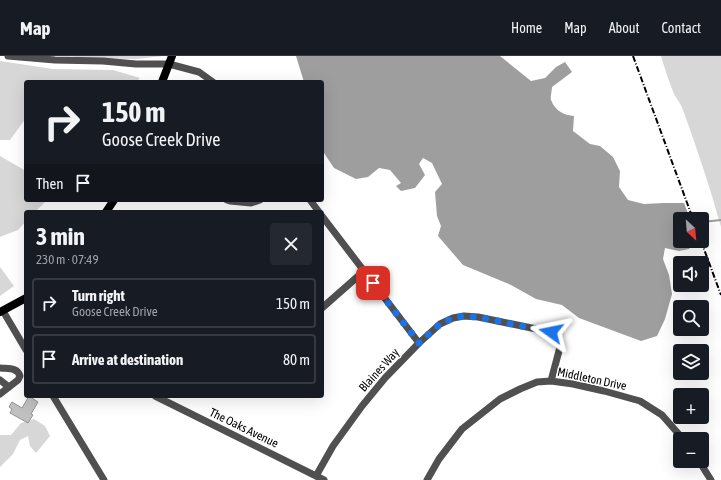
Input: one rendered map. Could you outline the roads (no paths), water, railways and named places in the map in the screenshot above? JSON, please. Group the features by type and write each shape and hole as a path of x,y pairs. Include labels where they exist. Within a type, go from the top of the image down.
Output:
{"main road":[{"path":"163,80 172,56"},
{"path":"2,312 24,299"}],"street":[{"path":"8,56 55,60 169,64 199,72 210,80"},
{"path":"240,202 254,202"},
{"path":"324,219 419,343"},
{"path":"324,306 364,271"},
{"path":"2,312 24,347"},
{"name":"Blaines Way","path":"316,476 334,446 384,378 440,324 453,318 464,316 478,317 551,332 558,340 560,348 551,381"},
{"path":"0,368 16,370 20,376 18,380 0,394"},
{"path":"0,380 9,387"},
{"name":"Middleton Drive","path":"427,480 439,458 462,429 500,399 537,382 551,381 572,384 640,401 662,415 677,432"},
{"path":"54,398 104,480"},
{"name":"The Oaks Avenue","path":"159,398 324,480"},
{"path":"703,468 711,480"}],"waterway":[{"path":"709,221 721,220"}],"railway":[{"path":"633,56 690,212"},
{"path":"704,248 721,295"}]}
